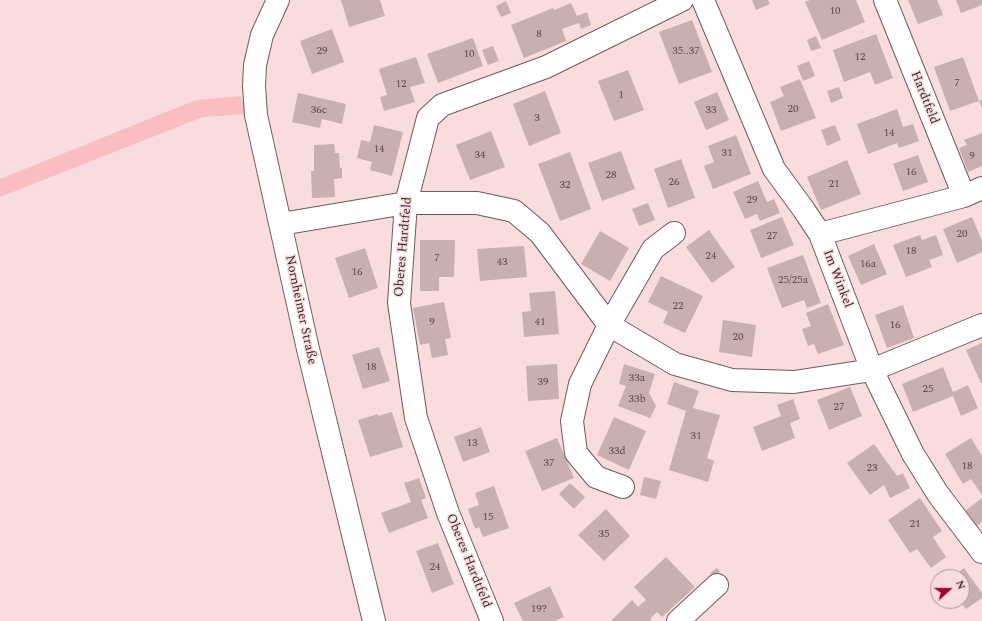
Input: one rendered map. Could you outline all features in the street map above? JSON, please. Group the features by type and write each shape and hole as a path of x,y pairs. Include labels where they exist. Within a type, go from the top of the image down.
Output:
{"street":[{"name":"Nornheimer Straße","path":"278,0 262,35 255,65 254,86 256,115 308,349 374,621"},
{"name":"Oberes Hardtfeld","path":"492,621 448,513 416,418 399,303 406,203 428,118 442,105 546,67 682,0"},
{"name":"Im Winkel","path":"703,0 774,169 820,234 872,370 913,454 938,494 982,552"},
{"name":"Hardtfeld","path":"820,234 973,192 885,0"},
{"path":"281,224 406,203 477,203 514,211 540,233 609,325 675,364 732,380 794,382 872,370 982,325"},
{"path":"623,486 596,477 576,454 572,421 580,384 609,325 653,249 674,233"},
{"path":"678,621 718,585"}],"shaded area":[{"path":"241,96 246,114 203,117 0,197 0,179 196,100"}],"building":[{"path":"341,0 380,0 385,16 349,27"},
{"path":"752,0 768,0 770,4 756,10"},
{"path":"810,0 856,0 865,22 822,40 805,2"},
{"path":"908,0 937,0 943,15 918,24"},
{"path":"956,0 982,0 982,5 961,13"},
{"path":"506,1 511,13 501,17 496,6"},
{"path":"571,3 577,16 587,12 591,25 581,29 579,23 562,29 566,41 524,58 511,25 553,8 554,10"},
{"path":"692,20 712,72 679,84 659,32"},
{"path":"332,29 344,62 312,74 300,41"},
{"path":"876,34 893,78 875,85 870,72 844,82 833,50"},
{"path":"816,36 821,48 811,51 807,40"},
{"path":"473,38 483,66 438,83 427,54"},
{"path":"493,46 499,61 488,65 482,50"},
{"path":"416,57 425,83 410,87 415,102 384,111 380,97 387,95 379,69"},
{"path":"963,57 979,101 950,111 934,67"},
{"path":"809,61 815,76 803,81 797,66"},
{"path":"628,70 644,110 614,121 598,81"},
{"path":"800,79 816,118 781,131 770,102 784,96 780,87"},
{"path":"839,87 843,98 831,103 827,91"},
{"path":"545,91 561,133 529,146 513,104"},
{"path":"717,92 729,120 706,130 694,102"},
{"path":"298,93 346,104 342,124 322,119 320,128 292,122"},
{"path":"982,100 982,108 979,101"},
{"path":"897,109 903,127 913,124 919,141 899,148 897,143 868,154 857,124"},
{"path":"374,125 403,132 392,176 370,170 372,162 357,158 361,140 370,142"},
{"path":"835,125 841,140 827,146 821,130"},
{"path":"491,131 505,167 470,180 456,145"},
{"path":"982,133 982,166 968,172 959,148 967,145 964,140"},
{"path":"736,135 751,174 713,189 704,166 714,162 708,146"},
{"path":"334,144 335,153 339,153 340,168 342,168 342,178 334,179 335,197 312,198 311,171 314,171 314,145"},
{"path":"621,151 635,189 602,201 588,163"},
{"path":"570,152 591,209 560,221 538,164"},
{"path":"918,155 928,182 903,191 893,164"},
{"path":"681,159 695,198 668,208 654,169"},
{"path":"847,160 861,194 821,210 807,177"},
{"path":"758,181 767,202 774,199 780,213 760,221 757,214 745,219 733,192"},
{"path":"648,203 655,220 639,226 632,209"},
{"path":"782,217 794,245 761,258 750,230"},
{"path":"972,217 982,241 982,252 957,263 943,229"},
{"path":"709,230 735,267 712,283 686,247"},
{"path":"600,231 629,248 610,281 581,264"},
{"path":"920,235 922,240 936,235 943,255 929,260 932,267 906,277 893,245"},
{"path":"420,240 455,240 454,277 439,277 439,291 420,291"},
{"path":"874,244 887,274 861,285 848,256"},
{"path":"524,246 527,277 480,281 477,249"},
{"path":"365,248 378,288 349,298 335,258"},
{"path":"803,255 821,303 807,308 804,300 782,308 767,268"},
{"path":"661,276 703,296 685,333 663,323 668,312 648,302"},
{"path":"555,291 559,334 524,337 522,312 531,311 529,293"},
{"path":"444,302 451,338 445,339 448,355 432,358 429,343 420,345 413,308"},
{"path":"828,304 844,345 818,354 814,344 808,346 802,329 811,326 806,313"},
{"path":"903,305 914,338 887,348 875,315"},
{"path":"723,320 756,325 752,357 719,352"},
{"path":"982,343 982,383 981,383 966,350"},
{"path":"379,347 390,381 363,389 352,355"},
{"path":"557,364 559,399 528,401 526,366"},
{"path":"624,364 655,374 649,393 656,406 650,418 618,406 626,386 619,384"},
{"path":"943,367 953,392 968,385 978,408 961,416 953,396 913,412 902,384"},
{"path":"674,382 699,391 693,408 720,415 707,458 714,461 708,482 669,470 686,411 667,404"},
{"path":"850,387 862,416 829,430 817,400"},
{"path":"793,399 800,419 790,423 795,438 762,451 753,427 781,416 777,405"},
{"path":"392,412 403,447 370,457 358,420 378,414 378,416"},
{"path":"614,417 646,431 629,470 597,455"},
{"path":"481,427 490,452 463,462 454,437"},
{"path":"557,438 574,478 542,491 525,451"},
{"path":"971,438 982,456 982,495 971,479 963,484 945,454"},
{"path":"874,444 897,476 903,473 910,488 890,498 884,485 870,495 847,463"},
{"path":"644,477 661,481 656,499 640,495"},
{"path":"419,478 426,498 421,500 428,518 389,533 381,513 411,502 404,483"},
{"path":"570,483 585,497 574,509 559,494"},
{"path":"494,486 509,528 483,537 479,527 475,529 468,509 479,505 475,493"},
{"path":"920,498 942,531 933,537 946,557 931,568 917,549 910,553 888,520"},
{"path":"982,498 982,522 977,526 965,511"},
{"path":"606,509 630,536 604,561 578,535"},
{"path":"438,543 454,584 432,593 416,551"},
{"path":"666,557 695,587 662,617 657,612 650,619 652,621 611,621 632,600 638,607 646,600 634,587"},
{"path":"717,568 720,571 714,577 710,573"},
{"path":"970,576 982,593 982,598 970,606"},
{"path":"550,586 564,617 555,621 523,621 514,603"}]}
